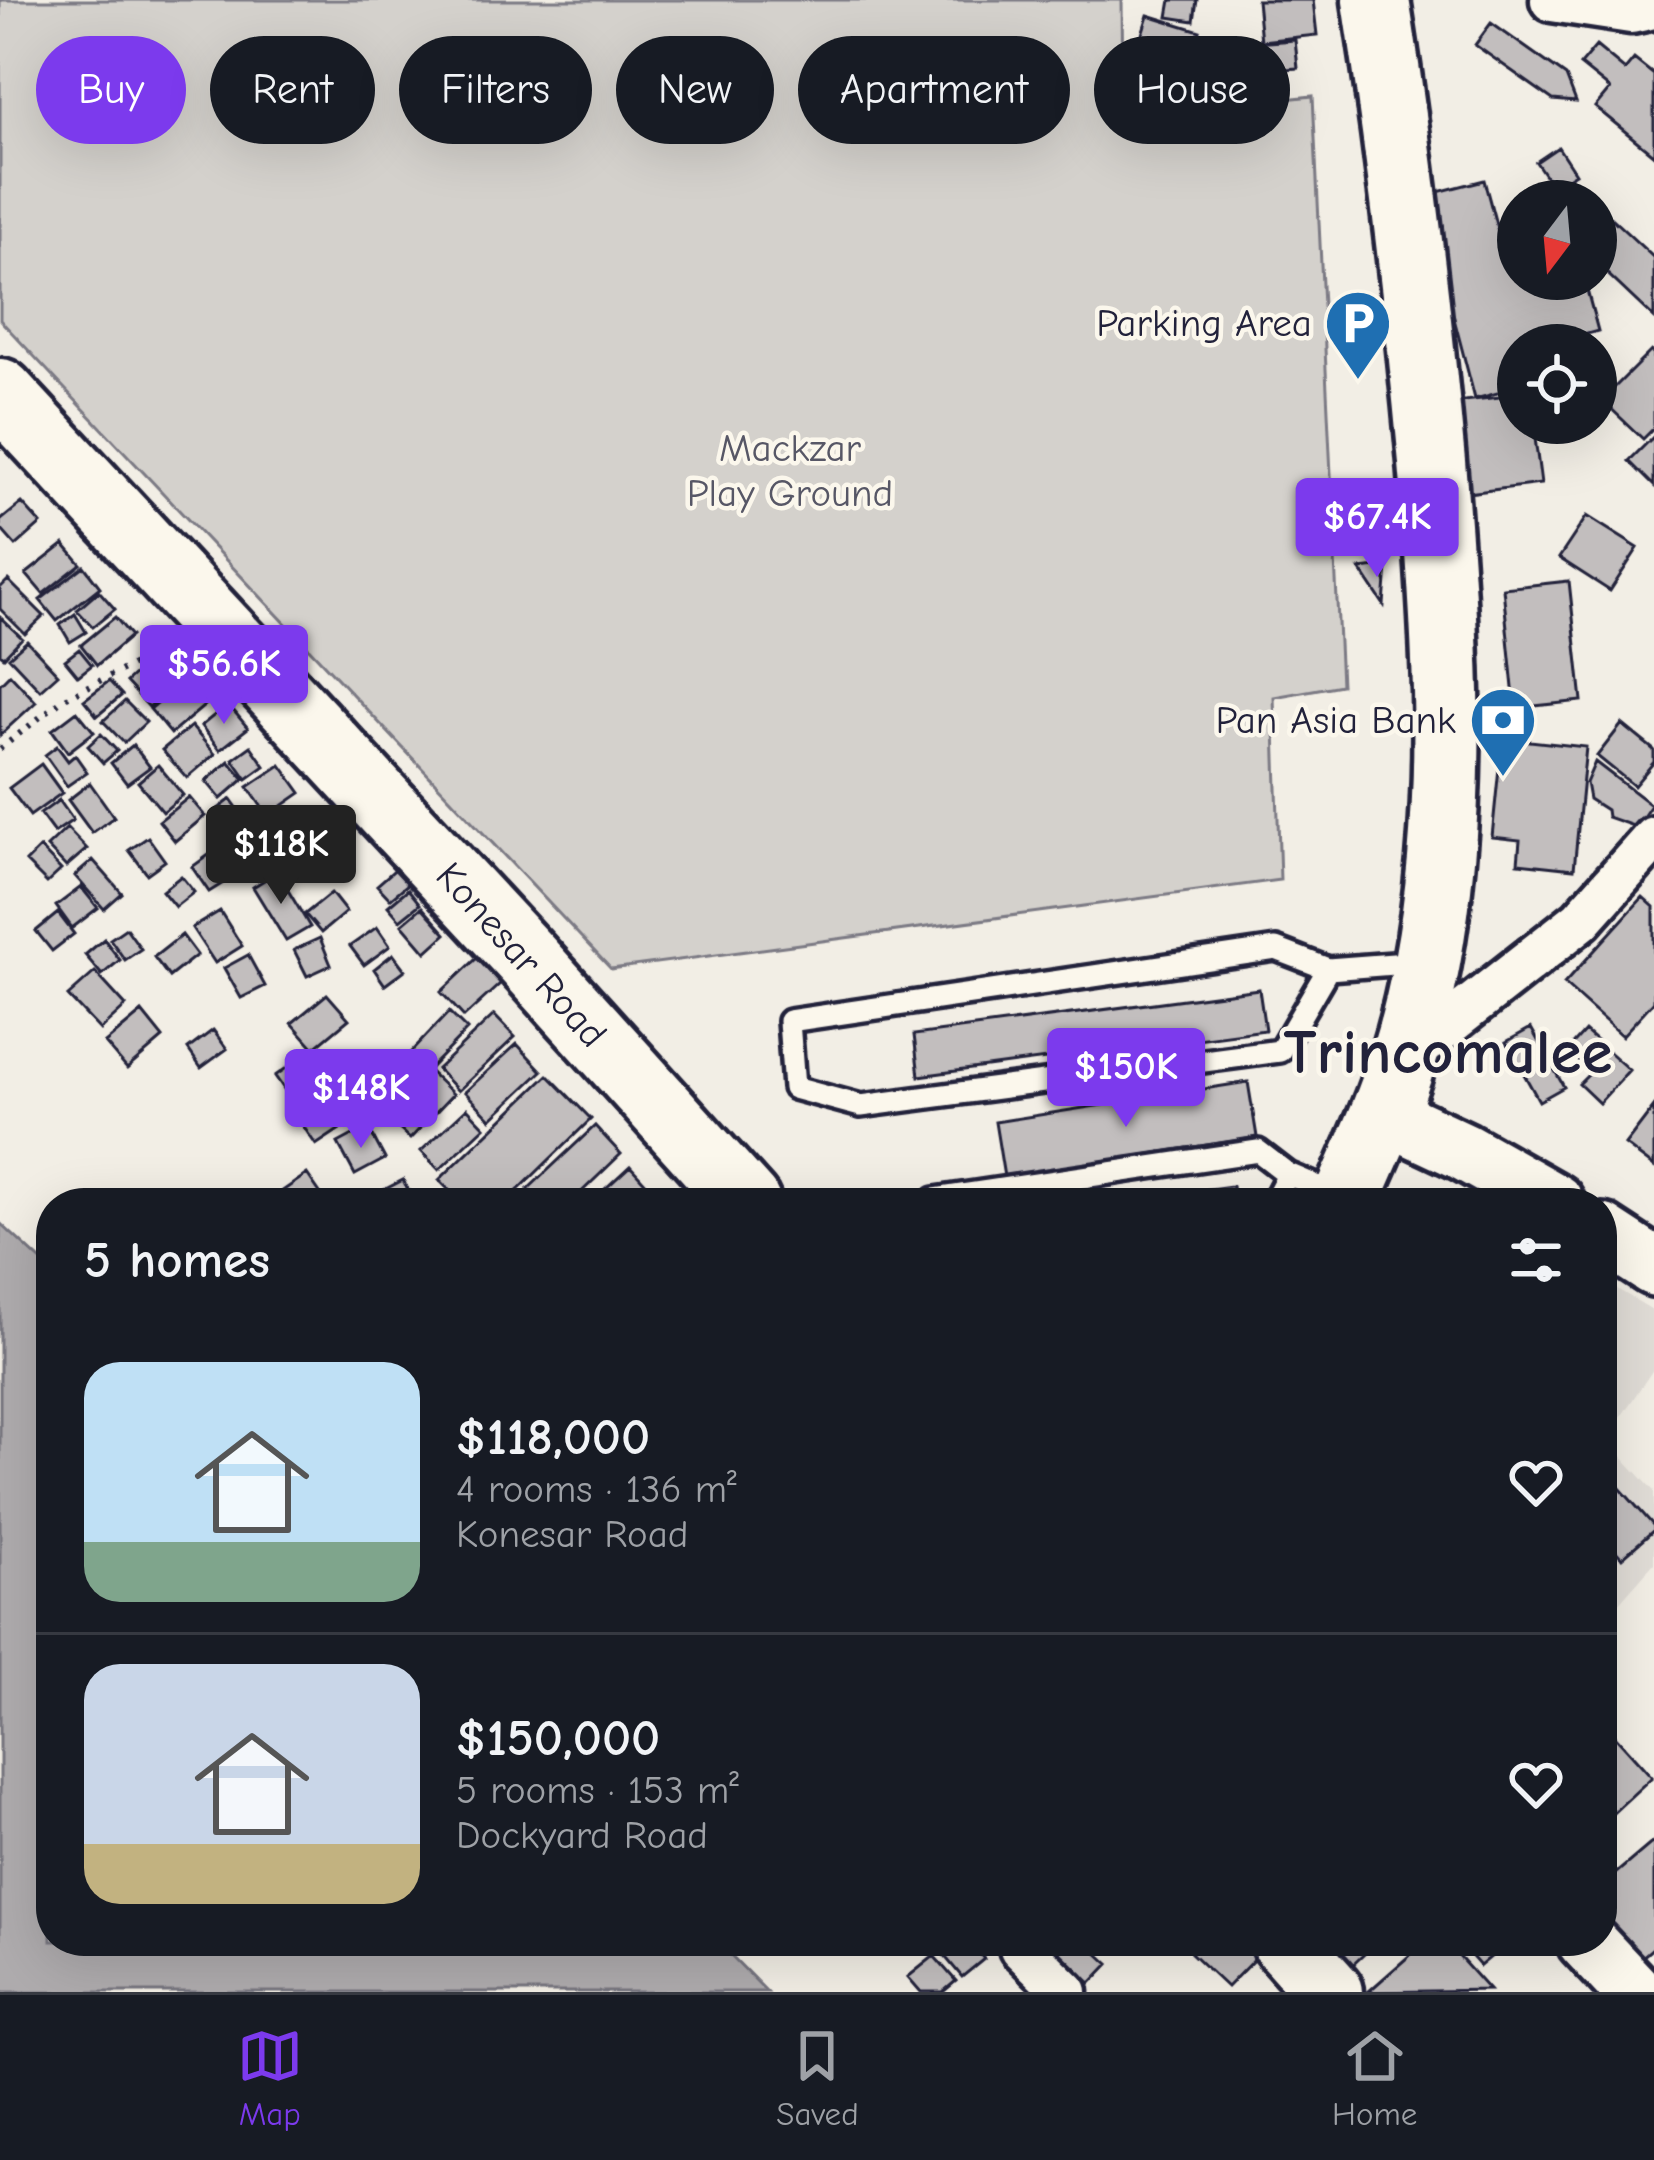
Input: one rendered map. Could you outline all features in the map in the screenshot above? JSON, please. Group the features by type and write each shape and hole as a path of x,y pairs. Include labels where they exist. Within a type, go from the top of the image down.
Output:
{"main road":[{"path":"1330,1188 1394,1086 1427,962 1438,888 1447,752 1446,659 1424,371 1376,0"},
{"name":"Konesar Road","path":"0,392 733,1188"},
{"path":"1394,1086 1463,1151 1528,1188"},
{"path":"1617,1243 1654,1267"},
{"path":"1298,1956 1330,1992"},
{"path":"1600,1956 1634,1992"}],"street":[{"path":"1552,0 1630,12 1654,7"},
{"path":"1394,1086 1581,920 1654,838"},
{"path":"1029,1956 1066,1992"}],"lane":[{"path":"1328,969 1280,1051 861,1106 794,1088 790,1021 1276,949 1328,969 1427,962"},
{"path":"1004,1188 1258,1151 1320,1188"}],"path":[{"path":"0,749 63,699 136,663 200,610"}],"shaded area":[{"path":"0,1223 36,1256 36,1956 732,1956 767,1992 0,1992"},
{"path":"1617,1289 1654,1311 1654,1368 1617,1423"},
{"path":"1617,1451 1654,1491 1654,1563 1617,1605"}],"green space":[{"name":"Mackzar Play Ground","path":"0,0 1122,0 1122,36 1094,36 1094,144 1290,144 1290,98 1313,96 1341,685 1274,697 1280,880 611,969 0,320"}],"building":[{"path":"1171,0 1197,0 1194,21 1168,17"},
{"path":"1257,0 1313,0 1317,35 1261,36"},
{"path":"1148,15 1200,31 1198,36 1141,36"},
{"path":"1491,23 1566,76 1576,102 1553,100 1475,45"},
{"path":"1290,40 1295,40 1298,68 1290,69"},
{"path":"1596,46 1625,70 1634,59 1654,75 1654,155 1595,107 1610,89 1580,65"},
{"path":"1558,147 1575,173 1564,180 1548,180 1536,162"},
{"path":"1484,180 1497,228 1497,300 1590,300 1596,324 1497,324 1497,393 1475,399 1422,196"},
{"path":"1617,224 1654,258 1654,318 1617,283"},
{"path":"1651,351 1654,354 1654,428 1643,439 1617,414 1617,385"},
{"path":"1497,397 1497,444 1536,444 1541,484 1467,493 1455,402"},
{"path":"1654,436 1654,486 1629,461"},
{"path":"22,503 41,524 16,546 0,528 0,521"},
{"path":"1587,516 1638,548 1610,591 1559,558"},
{"path":"64,544 81,564 43,594 26,574"},
{"path":"84,566 100,587 57,621 40,600"},
{"path":"1387,566 1384,605 1360,569"},
{"path":"8,580 44,616 25,634 0,609 0,588"},
{"path":"1569,581 1582,701 1515,708 1503,588"},
{"path":"99,591 115,609 93,627 77,610"},
{"path":"75,614 86,632 70,642 60,625"},
{"path":"0,617 22,638 4,657 0,654"},
{"path":"115,617 131,636 97,665 81,645"},
{"path":"27,641 58,674 40,690 9,657"},
{"path":"179,646 192,660 173,676 161,662"},
{"path":"79,649 92,665 78,676 65,660"},
{"path":"145,665 167,690 149,707 126,682"},
{"path":"196,672 216,696 171,734 150,709"},
{"path":"10,674 36,702 0,735 0,684"},
{"path":"109,681 122,695 97,716 84,700"},
{"path":"125,701 146,722 124,743 103,721"},
{"path":"228,704 248,728 220,750 201,726"},
{"path":"77,711 94,732 68,752 52,730"},
{"path":"1622,724 1654,750 1654,762 1634,786 1597,756"},
{"path":"191,726 215,754 187,778 162,750"},
{"path":"101,734 117,751 103,763 88,746"},
{"path":"1502,738 1586,747 1574,869 1518,863 1520,840 1492,837"},
{"path":"133,745 150,767 127,784 111,763"},
{"path":"57,746 68,761 75,755 87,772 67,786 45,755"},
{"path":"251,746 265,766 247,779 233,759"},
{"path":"229,761 244,779 221,799 206,781"},
{"path":"1595,762 1651,805 1636,827 1607,817 1606,810 1589,799 1586,783"},
{"path":"41,764 62,793 30,816 9,788"},
{"path":"158,765 183,795 163,812 138,782"},
{"path":"281,765 301,793 268,816 248,787"},
{"path":"90,783 114,817 92,833 68,800"},
{"path":"189,797 205,816 175,841 159,821"},
{"path":"231,799 248,823 231,836 213,813"},
{"path":"59,800 73,820 54,833 40,814"},
{"path":"67,828 87,849 66,867 47,847"},
{"path":"251,828 270,856 241,875 222,847"},
{"path":"323,834 338,850 314,872 300,856"},
{"path":"148,837 165,861 147,874 129,850"},
{"path":"40,848 61,870 47,883 26,862"},
{"path":"210,854 228,880 209,892 192,867"},
{"path":"93,860 122,893 104,909 75,876"},
{"path":"401,864 414,879 390,899 377,885"},
{"path":"277,872 310,927 286,941 253,887"},
{"path":"181,876 194,892 175,907 162,891"},
{"path":"81,887 98,908 72,928 56,906"},
{"path":"408,889 420,904 400,920 388,906"},
{"path":"331,893 346,912 321,933 305,914"},
{"path":"1643,897 1654,907 1654,1001 1622,1036 1564,984"},
{"path":"422,907 446,934 426,952 402,924"},
{"path":"220,911 242,946 215,963 192,928"},
{"path":"58,913 74,934 52,951 36,931"},
{"path":"377,927 390,946 364,965 350,946"},
{"path":"126,928 141,949 125,960 110,939"},
{"path":"182,935 197,955 169,977 154,957"},
{"path":"320,938 331,965 307,976 294,950"},
{"path":"104,939 120,960 102,975 85,955"},
{"path":"393,954 405,970 385,985 374,969"},
{"path":"248,955 265,986 241,998 224,968"},
{"path":"477,958 501,983 464,1017 441,992"},
{"path":"95,972 126,1006 100,1030 68,996"},
{"path":"1259,989 1265,1030 919,1076 914,1035"},
{"path":"327,994 349,1019 314,1048 292,1023"},
{"path":"142,1012 163,1038 127,1069 105,1043"},
{"path":"449,1012 467,1030 428,1070 411,1052"},
{"path":"494,1015 515,1037 458,1091 437,1069"},
{"path":"1531,1028 1564,1087 1539,1101 1506,1042"},
{"path":"213,1030 227,1049 201,1068 188,1049"},
{"path":"1585,1031 1629,1070 1599,1103 1579,1084 1590,1073 1567,1051"},
{"path":"517,1044 542,1071 491,1119 465,1092"},
{"path":"302,1057 313,1073 286,1092 275,1076"},
{"path":"398,1062 415,1079 377,1114 361,1097"},
{"path":"428,1070 453,1094 410,1139 384,1115"},
{"path":"548,1075 591,1119 520,1188 447,1188 439,1180"},
{"path":"1248,1082 1257,1137 1004,1177 995,1122"},
{"path":"332,1099 349,1123 316,1145 299,1120"},
{"path":"1654,1107 1654,1167 1625,1145"},
{"path":"467,1108 485,1127 439,1170 421,1151"},
{"path":"595,1126 621,1154 586,1188 529,1188"},
{"path":"368,1127 385,1159 355,1175 338,1143"},
{"path":"630,1166 650,1188 606,1188"},
{"path":"307,1174 317,1188 287,1188"},
{"path":"1617,1485 1654,1526 1622,1558 1617,1552"},
{"path":"1617,1738 1652,1777 1617,1809"},
{"path":"1654,1841 1654,1947 1633,1965 1617,1947 1617,1872"},
{"path":"934,1956 956,1981 943,1992 921,1992 908,1977"},
{"path":"944,1956 982,1956 984,1959 962,1977"},
{"path":"1062,1956 1100,1956 1109,1964 1091,1983"},
{"path":"1194,1956 1257,1956 1227,1987"},
{"path":"1326,1956 1362,1956 1343,1974"},
{"path":"1409,1956 1458,1956 1489,1990 1368,1992"},
{"path":"1471,1956 1492,1956 1480,1966"}],"place":[{"name":"Parking Area","path":"1358,382"},
{"name":"Pan Asia Bank","path":"1503,779"}],"district":[{"name":"Trincomalee","path":"1448,1052"}]}
